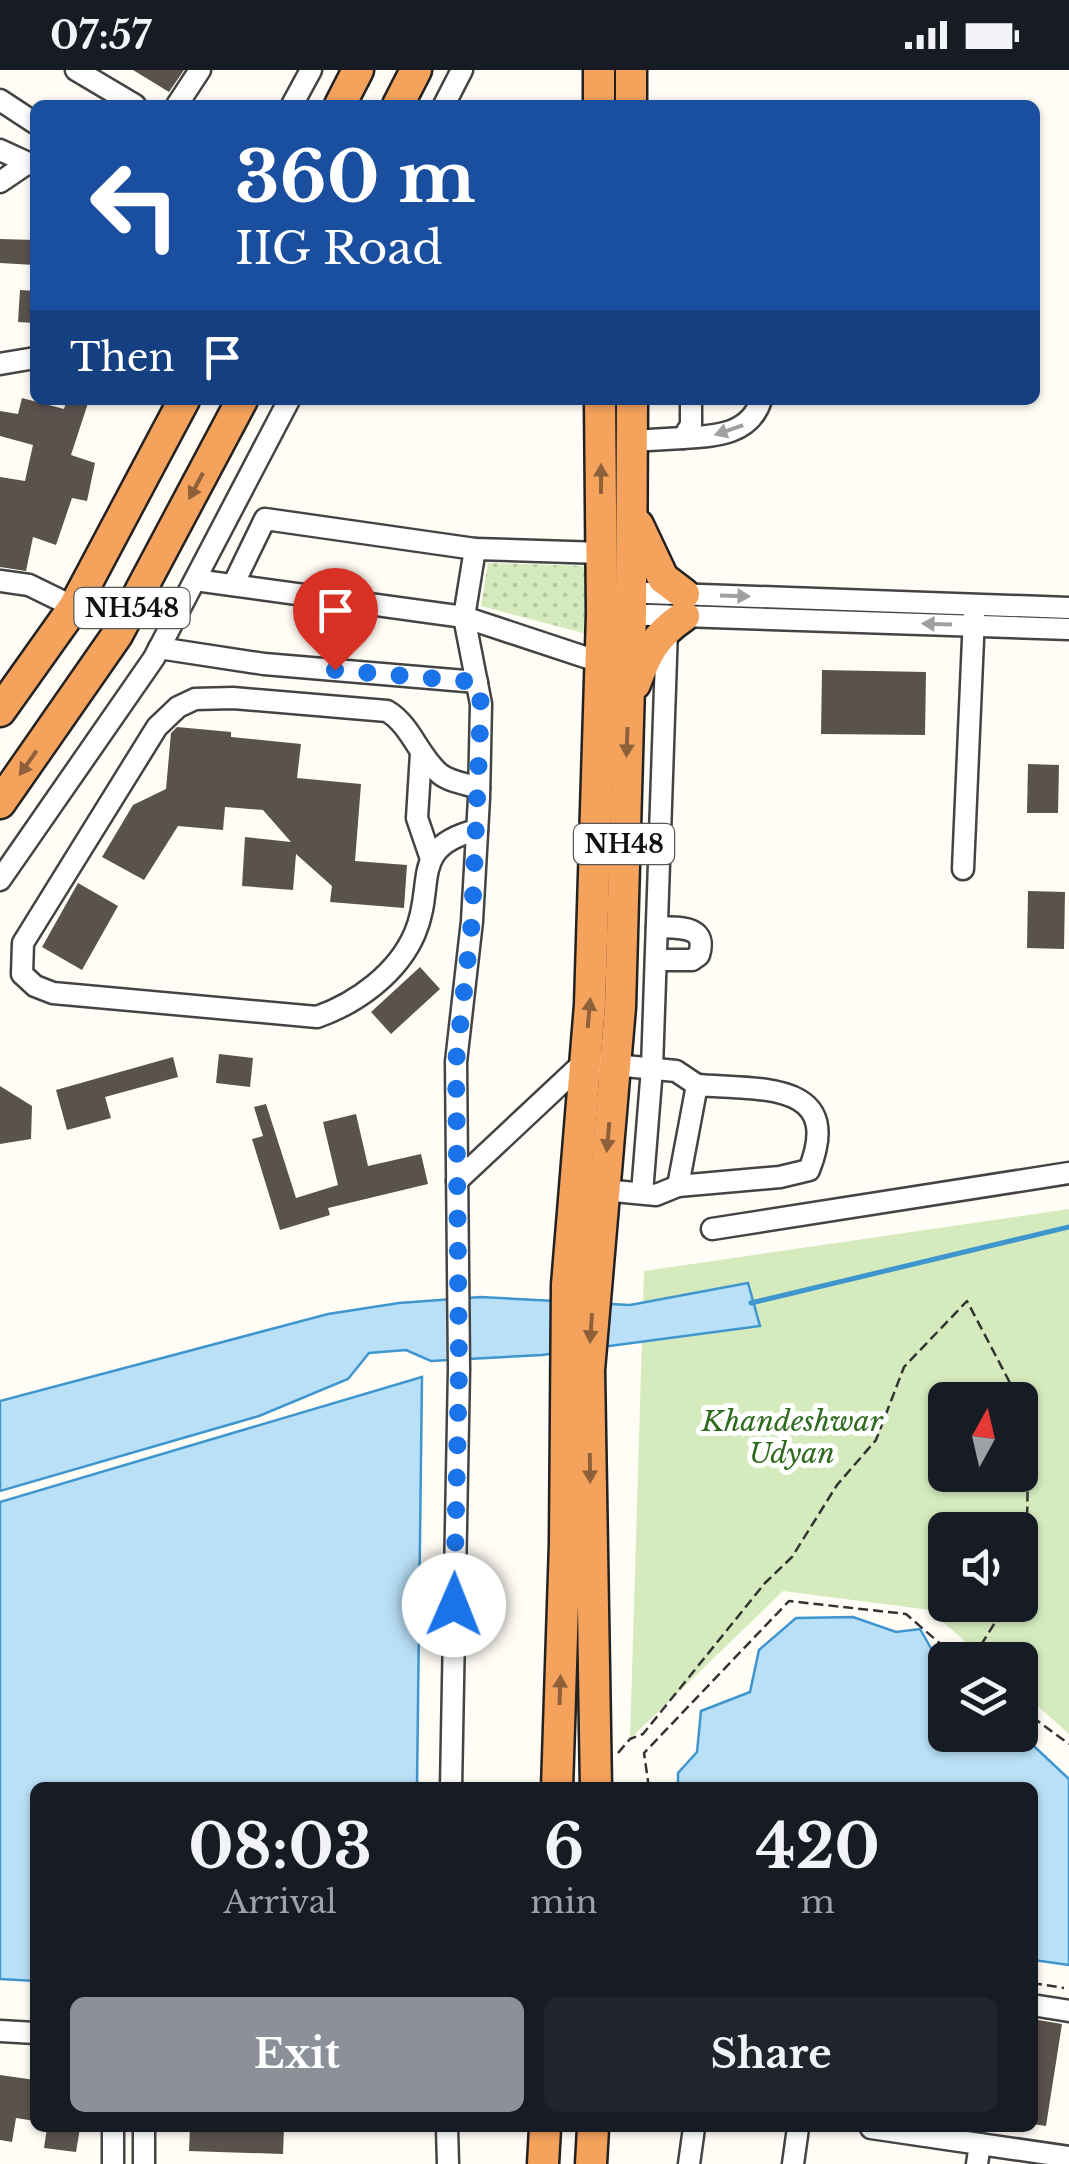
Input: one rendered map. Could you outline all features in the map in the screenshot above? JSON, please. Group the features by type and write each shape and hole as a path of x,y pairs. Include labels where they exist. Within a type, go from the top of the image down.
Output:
{"highway":[{"path":"343,100 358,70"},
{"path":"401,100 416,70"},
{"path":"598,70 599,100"},
{"path":"631,70 631,100"},
{"name":"NH548","path":"0,803 118,635 239,405"},
{"name":"NH48","path":"556,1782 580,1286 599,1064 620,1007 628,701 617,603 601,552 600,405"},
{"name":"NH48","path":"580,1286 603,1190 599,1064 590,1005 600,662 617,603 632,508 632,405"},
{"name":"NH548","path":"0,710 74,607 175,408"},
{"path":"628,701 645,658 678,612 649,554 632,508"},
{"name":"NH48","path":"577,1370 596,1782"},
{"path":"544,2164 545,2132"},
{"path":"591,2164 593,2132"}],"street":[{"path":"76,70 124,100"},
{"path":"181,100 200,70"},
{"path":"295,100 310,70"},
{"path":"447,100 462,70"},
{"path":"0,100 30,120"},
{"path":"0,150 30,165"},
{"path":"0,182 30,166"},
{"path":"0,364 30,359"},
{"path":"0,880 160,648 286,405"},
{"path":"683,438 691,424 692,405"},
{"path":"632,441 735,430 757,412 759,405"},
{"path":"233,585 265,519 474,549 601,552"},
{"path":"451,1782 459,1369 456,1062 472,921 481,704 464,618 474,549"},
{"path":"195,580 464,618 600,662"},
{"path":"0,581 29,585 74,607"},
{"path":"617,603 678,612 974,615 1069,608"},
{"path":"642,1194 678,612"},
{"path":"974,615 1069,628"},
{"path":"963,869 974,615"},
{"path":"160,648 264,664 477,682"},
{"path":"478,830 442,843 431,858 417,929 406,953 343,1008 317,1018 53,993 35,986 22,974 23,943 158,728 178,707 195,698 387,712 400,721 443,777 479,788"},
{"path":"421,753 418,818 431,858"},
{"path":"656,960 692,960 700,955 702,940 692,930 657,926"},
{"path":"457,1180 599,1064 676,1071 697,1085 796,1096 811,1106 819,1128 809,1170 780,1178 678,1186 656,1195 603,1190"},
{"path":"678,1186 697,1085"},
{"path":"712,1229 1069,1173"},
{"path":"1038,2006 1069,2010"},
{"path":"0,2030 30,2033"},
{"path":"113,2132 114,2164"},
{"path":"144,2132 144,2164"},
{"path":"447,2132 448,2164"},
{"path":"689,2164 693,2132"},
{"path":"793,2164 797,2132"},
{"path":"948,2133 979,2154 1069,2157"}],"path":[{"path":"598,1782 630,1740 643,1734 792,1556 837,1485 876,1440 904,1367 967,1302 1009,1382"},
{"path":"648,1782 644,1753 790,1601 906,1614 938,1642"},
{"path":"1038,1721 1069,1744"},
{"path":"1038,1984 1064,1988"}],"green space":[{"path":"488,563 587,566 587,634 481,606"},
{"name":"Khandeshwar Udyan","path":"1069,1209 1069,1734 1038,1706 1038,1642 966,1642 943,1622 1038,1622 1038,1512 928,1512 928,1610 783,1591 630,1739 644,1271"}],"water":[{"path":"748,1283 760,1326 542,1355 431,1361 406,1350 369,1353 348,1379 259,1416 0,1491 0,1401 328,1314 399,1303 480,1297 630,1305"},
{"path":"422,1377 417,1782 30,1782 30,1981 0,1979 0,1502"},
{"path":"853,1617 896,1632 920,1629 928,1643 928,1752 1038,1750 1069,1779 1069,1965 1038,1961 1038,1782 678,1782 678,1773 697,1752 701,1711 750,1692 759,1650 796,1618"}],"building":[{"path":"133,70 184,70 169,92"},
{"path":"0,239 30,240 30,265 0,263"},
{"path":"20,290 30,291 30,323 18,322"},
{"path":"22,398 30,400 30,405 64,409 65,405 87,405 71,455 95,463 87,501 72,498 56,545 33,537 26,571 0,567 0,477 25,481 33,445 0,436 0,411 18,414"},
{"path":"822,670 926,672 925,735 821,734"},
{"path":"177,727 301,744 297,778 361,784 355,861 407,865 404,908 330,902 332,886 296,854 293,890 242,886 245,837 291,842 263,810 225,807 223,830 178,826 144,880 102,857 133,805 166,789 171,733"},
{"path":"1028,764 1059,765 1058,813 1027,813"},
{"path":"78,883 118,906 82,970 42,947"},
{"path":"1028,891 1065,892 1064,949 1027,948"},
{"path":"420,967 440,989 391,1034 371,1012"},
{"path":"219,1054 253,1058 250,1087 216,1083"},
{"path":"173,1057 178,1077 105,1097 111,1118 67,1130 56,1090"},
{"path":"0,1086 32,1106 31,1139 0,1144"},
{"path":"266,1104 296,1198 338,1185 323,1122 356,1114 368,1166 421,1154 428,1184 328,1208 330,1215 280,1230 252,1139 263,1136 254,1107"},
{"path":"1038,2020 1062,2024 1046,2126 1038,2125"},
{"path":"0,2075 30,2079 30,2120 16,2118 12,2142 0,2140"},
{"path":"46,2132 79,2132 76,2152 44,2148"},
{"path":"190,2132 284,2132 283,2154 189,2151"}],"waterway":[{"path":"751,1303 1069,1227"}],"route":[{"path":"335,670 477,682 481,704 472,921 456,1062 459,1369 454,1605"}]}
